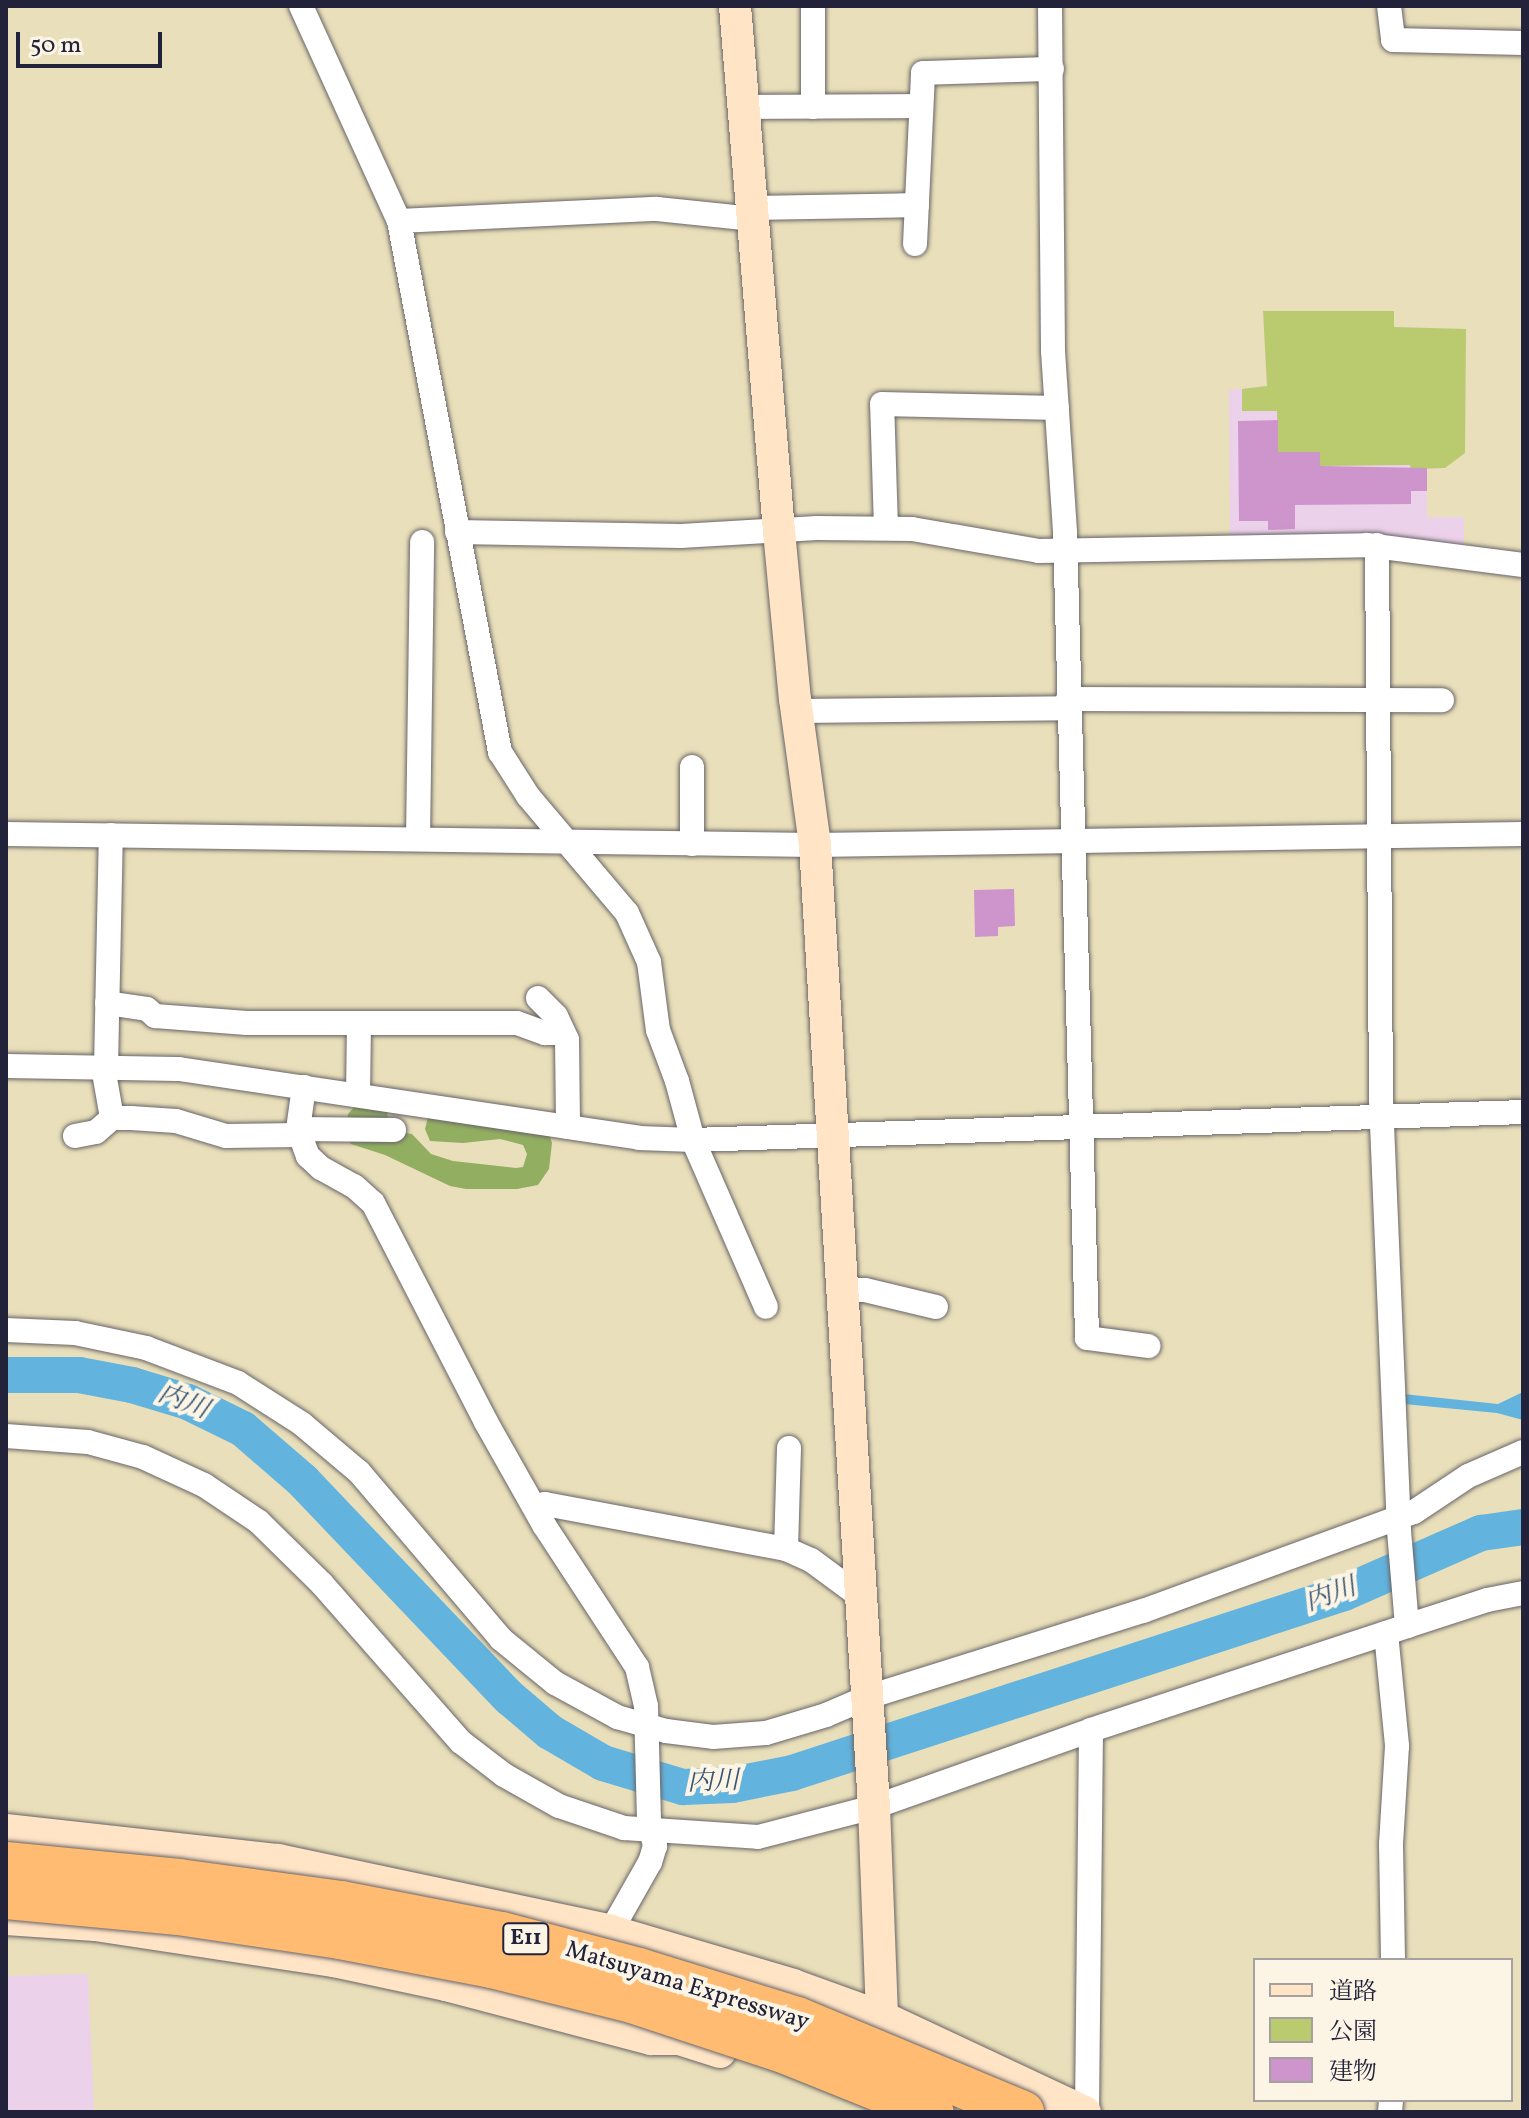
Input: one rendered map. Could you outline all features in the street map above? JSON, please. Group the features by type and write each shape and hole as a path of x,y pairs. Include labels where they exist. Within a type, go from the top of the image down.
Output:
{"highway":[{"name":"Matsuyama Expressway","path":"6,1863 179,1880 342,1902 502,1933 639,1969 797,2018 1023,2112"},
{"name":"Matsuyama Expressway","path":"6,1898 178,1914 340,1938 492,1967 660,2011 786,2053 933,2112"}],"street":[{"path":"301,6 399,221 500,752 528,796 571,843 627,913 649,962 658,1030 677,1081 693,1140 766,1307"},
{"path":"6,1919 95,1925 210,1942 334,1961 446,1985 651,2039 679,2039 765,2066 881,2112 884,2018 874,1803 815,845 796,711 735,6"},
{"path":"813,6 813,107"},
{"path":"1050,6 1053,351 1065,551 1087,1338 1148,1346"},
{"path":"1389,6 1393,40 1523,43"},
{"path":"915,244 923,73 1052,69"},
{"path":"744,107 921,106"},
{"path":"399,221 657,209 752,214 917,205"},
{"path":"886,528 882,404 1057,408"},
{"path":"457,532 681,536 886,528 944,533 1039,551 1377,545 1523,565"},
{"path":"418,839 422,542"},
{"path":"1377,545 1382,1119 1399,1524 1397,1746 1391,1844 1393,1958"},
{"path":"796,711 1442,700"},
{"path":"692,767 692,844"},
{"path":"6,834 815,845 1523,834"},
{"path":"111,835 104,1067 112,1118"},
{"path":"538,998 556,1016 561,1033 567,1040 568,1127"},
{"path":"107,1003 147,1009 155,1016 247,1023 517,1023 545,1033 561,1033"},
{"path":"358,1095 359,1025"},
{"path":"6,1066 179,1069 639,1138 693,1140 1523,1112"},
{"path":"304,1087 299,1132 308,1156 321,1168 354,1186 373,1203 440,1336 534,1506 637,1667 647,1728 653,1854 611,1931"},
{"path":"75,1136 96,1132 112,1118 176,1121 226,1136 394,1130"},
{"path":"842,1290 865,1290 936,1307"},
{"path":"6,1330 75,1333 146,1348 238,1383 302,1424 359,1472 501,1639 555,1683 617,1717 647,1728 713,1737 766,1733 826,1715 1399,1524 1468,1476 1523,1452"},
{"path":"6,1436 88,1442 143,1457 204,1485 259,1522 322,1584 461,1742 504,1775 559,1806 624,1828 758,1837 874,1803 1399,1625 1523,1593"},
{"path":"786,1549 789,1448"},
{"path":"534,1506 545,1504 786,1549 811,1560 861,1597"},
{"path":"6,1830 278,1860 611,1931 793,1985 884,2018 1086,2112 1091,1730"}],"shaded area":[{"path":"1263,311 1394,311 1394,327 1466,329 1465,453 1445,468 1427,469 1427,517 1464,517 1464,550 1230,540 1229,390 1267,386"},
{"path":"88,1974 94,2112 6,2112 6,1976"}],"green space":[{"path":"1263,311 1394,311 1394,327 1466,329 1465,453 1445,468 1411,469 1410,465 1320,466 1320,452 1278,452 1277,411 1242,411 1242,389 1267,386"},
{"path":"357,1104 387,1108 388,1122 399,1132 412,1134 431,1154 453,1161 516,1168 523,1167 527,1154 523,1145 500,1139 463,1143 430,1141 425,1129 429,1113 549,1134 552,1143 549,1169 538,1185 517,1189 450,1186 385,1155 351,1144 346,1137 348,1114"}],"water":[{"path":"1523,1392 1523,1420 1497,1413 1404,1404 1403,1394 1498,1404"}],"building":[{"path":"1278,420 1278,452 1320,452 1320,466 1427,468 1427,491 1411,491 1411,504 1295,505 1295,529 1268,530 1268,521 1239,521 1238,421"},
{"path":"1014,889 1015,926 998,927 998,936 975,937 974,890"}],"waterway":[{"name":"内川","path":"6,1375 79,1375 132,1385 188,1402 243,1429 303,1481 510,1698 550,1732 603,1763 683,1787 732,1785 792,1773 1344,1593 1481,1533 1523,1527"}]}
